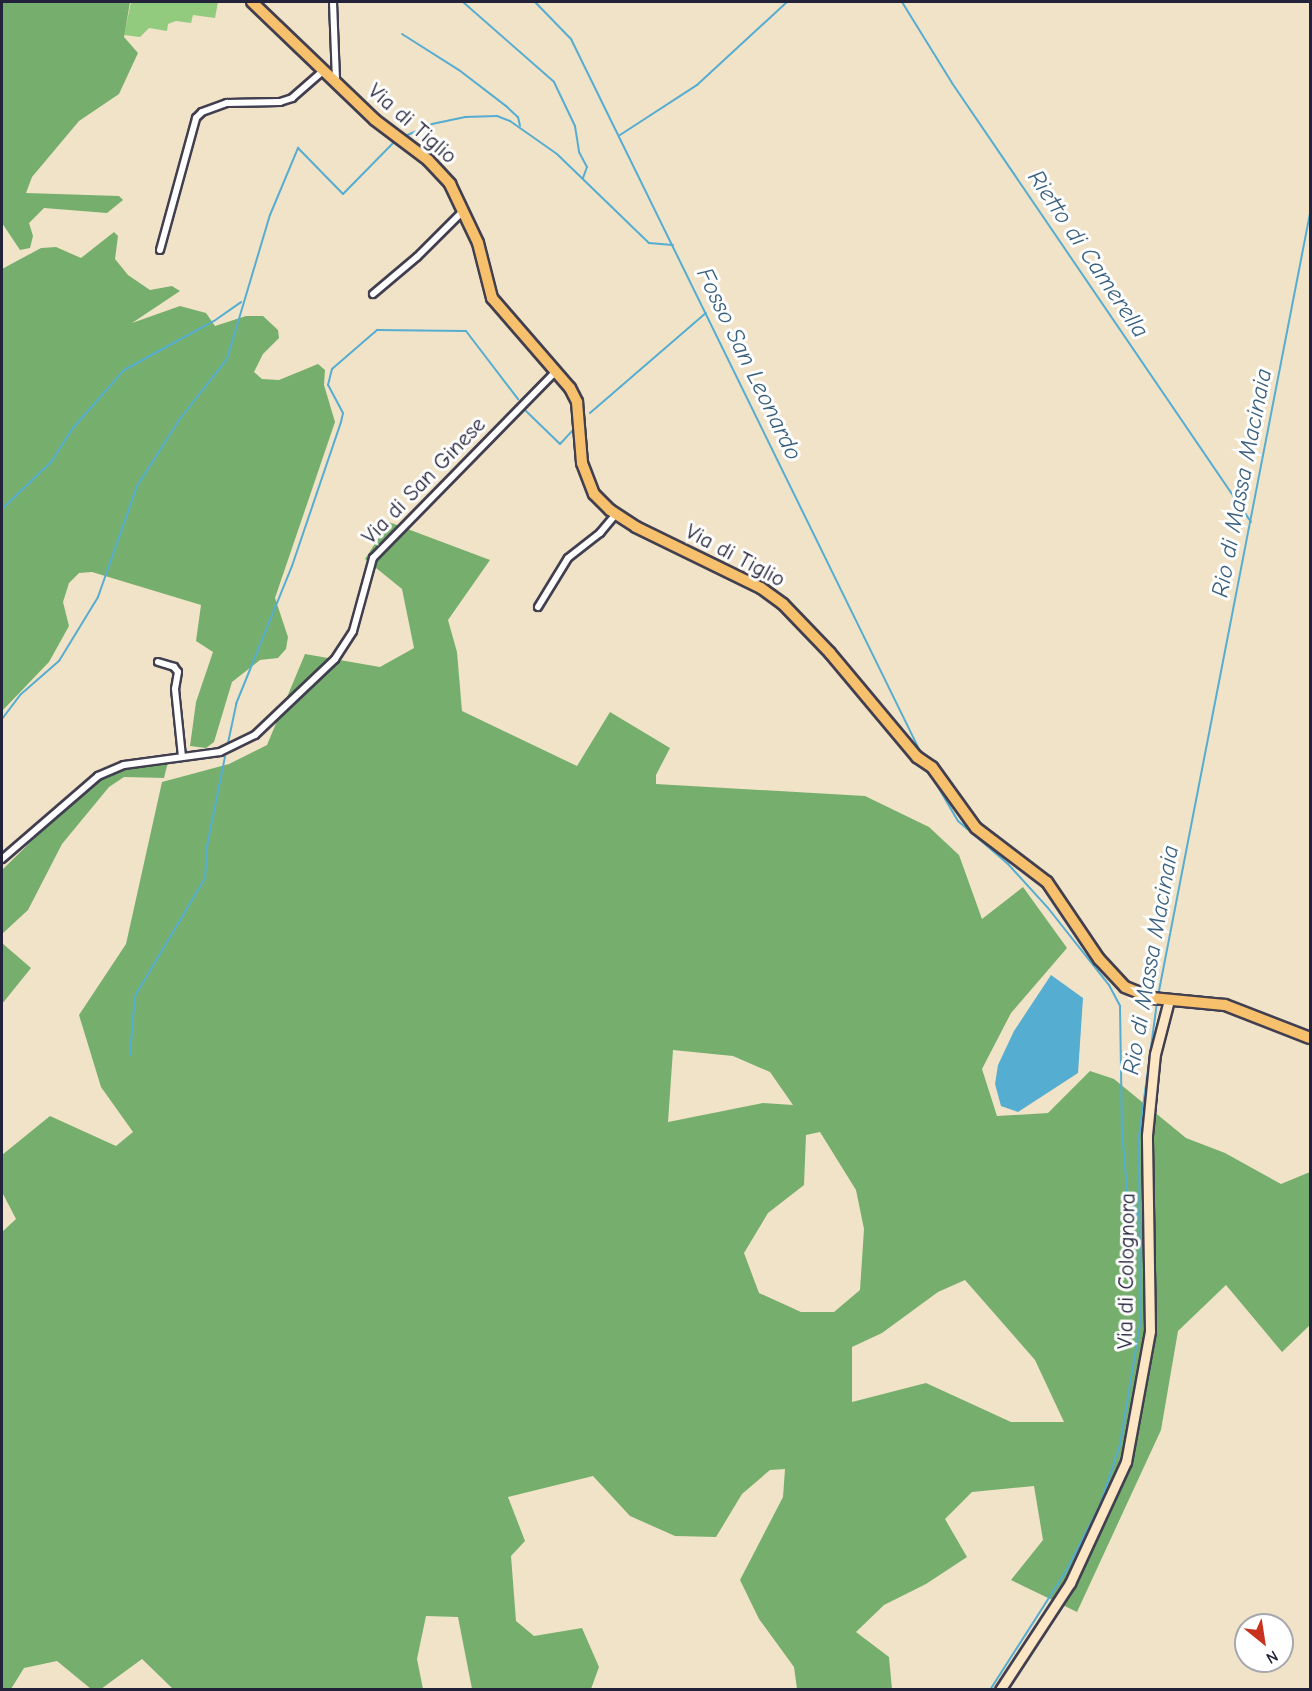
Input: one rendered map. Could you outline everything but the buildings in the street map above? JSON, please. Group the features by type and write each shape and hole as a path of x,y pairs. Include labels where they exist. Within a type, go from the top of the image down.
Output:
{"main road":[{"name":"Via di Tiglio","path":"252,2 375,120 428,160 450,184 465,209 492,298 578,402 582,463 594,494 616,514 761,588 783,604 830,653 917,757 932,767 976,828 1047,882 1111,974 1135,993 1162,999 1225,1005 1311,1038"}],"street":[{"path":"333,2 332,60 337,82"},
{"path":"160,250 196,118 202,112 227,103 280,102 292,98 324,70"},
{"path":"373,294 417,257 465,209"},
{"name":"Via di San Ginese","path":"2,859 99,776 124,765 220,752 241,744 320,676 353,631 373,558 555,372"},
{"path":"538,607 568,558 600,533 616,514"},
{"path":"158,662 174,667 178,672 175,689 182,758"},
{"name":"Via di Colognora","path":"1000,1689 1070,1582 1126,1462 1150,1331 1147,1135 1162,999"}],"green space":[{"path":"2,2 130,2 124,37 138,53 119,94 79,121 32,177 26,193 119,196 123,200 107,213 44,208 29,223 33,236 30,248 20,250 2,223"},
{"path":"131,2 218,2 215,18 193,15 191,23 176,21 168,24 167,31 149,28 140,37 124,35"},
{"path":"114,232 118,236 115,259 128,275 150,290 172,286 180,291 132,323 180,306 206,313 215,326 246,316 263,316 278,330 279,338 263,354 254,372 262,379 279,380 318,364 325,370 324,385 335,422 275,598 288,637 286,649 278,658 260,660 232,682 214,742 206,748 190,746 196,702 213,652 196,641 201,605 92,572 79,573 69,583 63,602 69,626 49,662 2,711 2,269 41,248 56,247 81,258"},
{"path":"389,522 490,560 448,620 457,652 462,711 577,766 610,712 670,748 656,775 656,784 865,796 929,827 959,855 982,919 1023,887 1067,948 1011,1013 982,1069 997,1116 1048,1113 1090,1071 1114,1079 1186,1138 1225,1153 1281,1184 1310,1172 1310,1325 1282,1352 1226,1285 1178,1331 1161,1430 1077,1612 1011,1580 1043,1540 1034,1486 972,1492 945,1519 967,1557 926,1584 884,1605 856,1632 889,1657 892,1689 797,1689 794,1667 759,1619 740,1580 783,1497 785,1469 770,1470 742,1494 716,1537 675,1536 630,1516 593,1476 508,1497 525,1541 511,1556 516,1621 534,1636 582,1628 599,1667 591,1689 472,1689 458,1617 426,1616 417,1659 423,1689 173,1689 142,1659 101,1689 91,1689 57,1661 24,1668 11,1689 2,1689 2,1232 16,1219 2,1192 2,1155 50,1116 116,1146 133,1132 101,1087 79,1015 126,944 162,782 229,764 267,745 305,654 380,667 414,648 402,589 365,559","holes":["673,1050 733,1056 770,1072 793,1105 763,1103 668,1122","820,1132 856,1190 864,1229 860,1290 834,1312 801,1312 759,1293 744,1253 768,1213 804,1185 806,1135","965,1280 1035,1360 1064,1422 1011,1422 926,1383 852,1402 852,1347 882,1333 938,1292"]},
{"path":"168,762 164,778 124,777 109,787 62,844 28,910 2,934 2,870 92,782 130,766"},
{"path":"2,943 31,968 2,1004"}],"water":[{"path":"1051,975 1083,998 1078,1073 1018,1112 1001,1106 995,1084 998,1065 1014,1031"}],"waterway":[{"path":"463,2 554,82 575,126 579,152 587,167 583,178"},
{"name":"Fosso San Leonardo","path":"535,2 571,39 920,751"},
{"path":"620,135 697,85 787,2"},
{"name":"Rietto di Camerella","path":"902,2 952,83 1251,522"},
{"path":"402,34 459,70 506,106 518,117 520,126"},
{"path":"403,137 432,124 465,117 497,116 510,121 557,154 649,243 673,245"},
{"path":"2,719 20,695 59,661 98,597 137,486 179,420 227,359 270,215 298,148 343,194 395,141"},
{"name":"Rio di Massa Macinaia","path":"1158,996 1310,213"},
{"path":"2,509 51,462 73,428 124,370 214,321 241,302"},
{"path":"590,413 706,313"},
{"path":"228,743 236,704 292,566 341,422 343,413 328,385 332,369 377,330 466,331 518,399"},
{"path":"526,411 560,444 574,429"},
{"path":"130,1055 135,996 205,878 207,846 225,757"},
{"name":"Fosso San Leonardo","path":"931,775 958,821 1008,864 1048,908 1109,985 1120,1006 1122,1131 1127,1190 1138,1216"},
{"name":"Rio di Massa Macinaia","path":"990,1690 1066,1571 1100,1505 1120,1445 1140,1324 1139,1137 1157,1002"}]}
